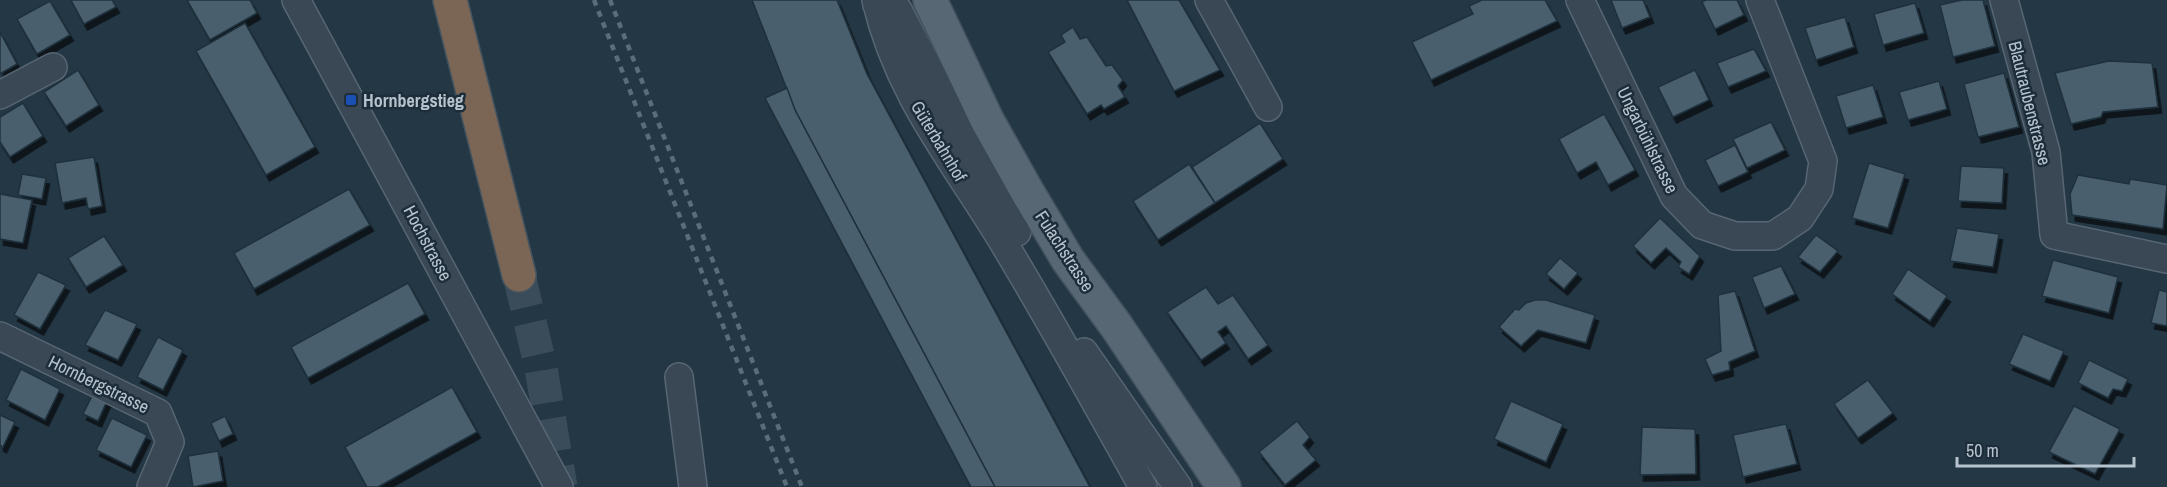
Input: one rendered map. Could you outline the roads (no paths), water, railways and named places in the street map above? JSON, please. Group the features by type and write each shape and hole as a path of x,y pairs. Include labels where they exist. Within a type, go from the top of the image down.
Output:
{"highway":[{"path":"450,0 519,275"}],"main road":[{"name":"Fulachstrasse","path":"930,0 987,120 1068,260 1117,327 1224,487"}],"street":[{"name":"Hochstrasse","path":"296,0 559,487"},
{"path":"1209,0 1268,107"},
{"name":"Ungarbühlstrasse","path":"1580,0 1674,196 1702,225 1735,236 1773,236 1800,218 1819,189 1823,161 1760,0"},
{"name":"Blautraubenstrasse","path":"2004,0 2046,152 2054,236 2167,259"},
{"path":"876,2 898,10 980,168 1092,363"},
{"name":"Güterbahnhof","path":"876,2 891,56 917,106 956,172 1022,273 1143,487"},
{"path":"0,95 53,67"},
{"name":"Güterbahnhof","path":"1022,273 1092,363 1178,487"},
{"name":"Hornbergstrasse","path":"0,336 158,413 170,442 151,487"},
{"path":"678,377 693,487"}],"tunnel":[{"path":"519,275 541,368 561,487"}],"railway":[{"path":"594,0 787,487"},
{"path":"610,0 802,487"}],"place":[{"name":"Hornbergstieg","path":"351,100"}]}
